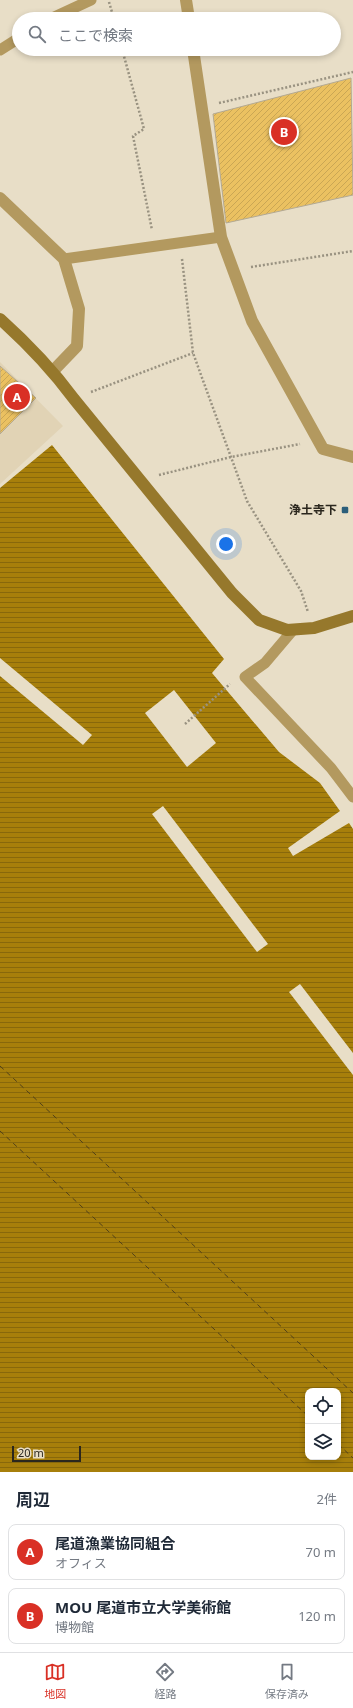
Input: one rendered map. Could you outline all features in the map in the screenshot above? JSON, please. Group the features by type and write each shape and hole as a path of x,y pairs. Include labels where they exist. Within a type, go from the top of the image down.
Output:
{"street":[{"path":"186,0 188,12"},
{"path":"194,56 221,237 252,321 323,449 353,457"},
{"path":"0,198 64,259 79,309 77,346 53,371"},
{"path":"0,319 26,342 53,371 74,399 232,593 259,620 287,630 293,630 314,628 353,616"}],"lane":[{"path":"65,12 92,0"},
{"path":"0,50 12,42"},
{"path":"64,259 221,237"},
{"path":"293,630 265,662 245,677 331,768 353,797"}],"path":[{"path":"108,0 112,12"},
{"path":"124,56 144,129 133,136 156,246"},
{"path":"202,108 353,72"},
{"path":"180,243 193,353 247,501 301,592 314,628"},
{"path":"233,269 353,251"},
{"path":"74,399 193,353"},
{"path":"140,480 232,457 318,440"},
{"path":"185,724 230,684"}],"shaded area":[{"path":"0,362 63,426 0,484"},
{"path":"52,445 224,659 212,673 279,752 320,783 340,811 288,848 293,856 349,823 353,829 353,1472 0,1472 0,488"}],"pier":[{"path":"0,658 92,735 83,745 0,676"},
{"path":"174,690 216,743 187,767 145,713"},
{"path":"163,806 268,944 257,952 152,814"},
{"path":"300,984 353,1053 353,1075 289,992"}],"building":[{"path":"351,78 353,195 226,223 213,114"},
{"path":"0,366 36,398 0,434"}],"ferry route":[{"path":"0,1066 353,1393"},
{"path":"0,1131 305,1413"},
{"path":"341,1447 353,1458"}],"place":[{"name":"MOU 尾道市立大学美術館","path":"284,132"},
{"name":"尾道漁業協同組合","path":"17,397"},
{"name":"浄土寺下","path":"345,510"}]}
